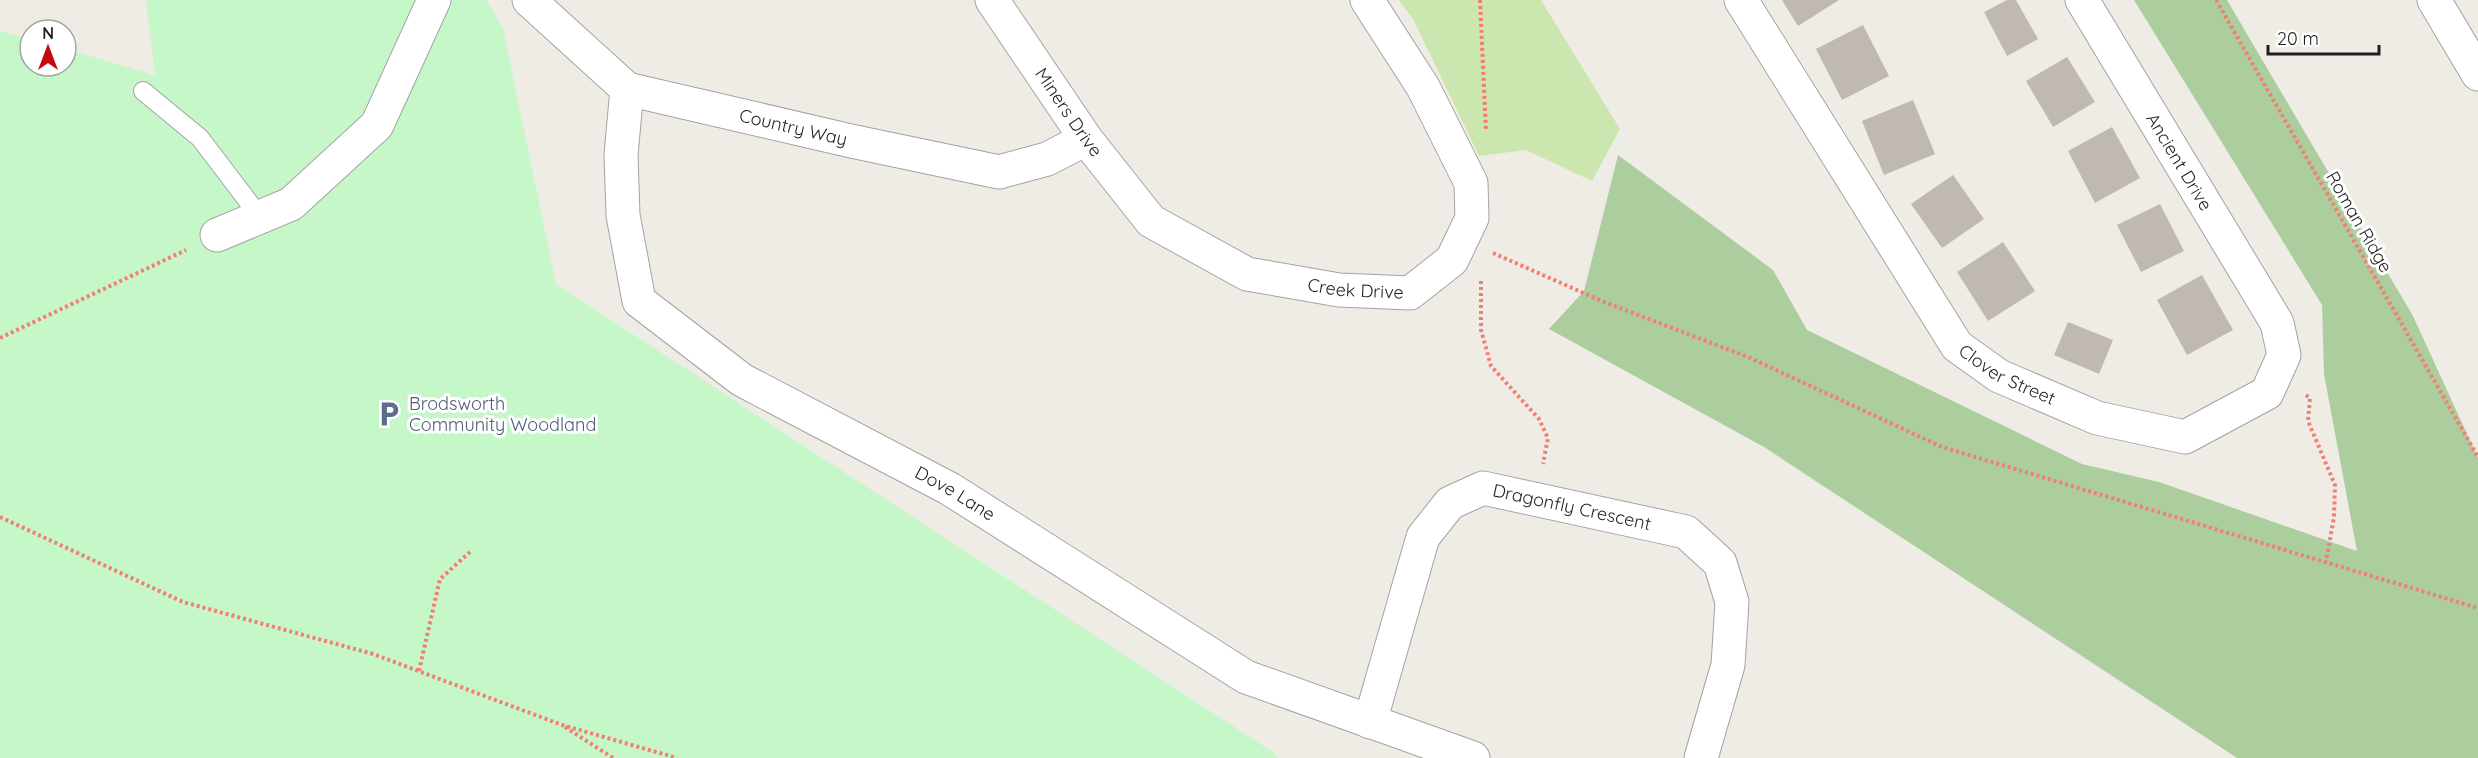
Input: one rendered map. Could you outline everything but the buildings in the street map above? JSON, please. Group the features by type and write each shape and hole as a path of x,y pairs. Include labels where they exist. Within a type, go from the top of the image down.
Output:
{"street":[{"path":"217,235 291,204 376,125 434,0"},
{"name":"Country Way","path":"529,0 627,89 851,141 999,172 1047,159 1086,139"},
{"name":"Miners Drive","path":"993,0 1086,139 1151,221"},
{"name":"Creek Drive","path":"1151,221 1247,274 1339,290 1410,293 1452,260 1472,218 1471,183 1423,87 1367,0"},
{"name":"Clover Street","path":"1741,0 1957,346 1999,376 2097,418 2185,437 2267,393 2284,355 2277,323"},
{"name":"Ancient Drive","path":"2082,0 2277,323"},
{"path":"2434,0 2478,74"},
{"name":"Dove Lane","path":"627,89 621,155 623,215 639,301 742,380 950,489 1246,677 1370,722 1428,751 1473,758"},
{"name":"Dragonfly Crescent","path":"1370,722 1423,537 1450,503 1483,488 1686,532 1720,563 1732,602 1728,665 1701,758"}],"lane":[{"path":"143,91 200,138 260,217"}],"path":[{"path":"1471,183 1488,162 1480,0"},
{"name":"Roman Ridge","path":"2216,0 2478,457"},
{"path":"0,338 217,235"},
{"path":"1492,253 1604,302 1748,357 1942,447 2478,608"},
{"path":"1480,330 1491,366 1539,419 1548,438"},
{"path":"2274,376 2310,398 2308,421 2335,485 2334,517 2326,562"},
{"path":"0,517 183,602 373,654 562,724 677,758"},
{"path":"419,671 441,579 470,552"},
{"path":"562,724 613,758"}],"green space":[{"path":"146,0 486,0 503,28 556,284 1276,754 1277,758 0,758 0,31 18,36 18,78 78,78 78,53 155,75"},
{"path":"1399,0 1541,0 1620,129 1592,181 1526,150 1479,156 1413,19"},
{"path":"2134,0 2227,0 2413,316 2478,458 2478,758 2237,758 1764,447 1549,329 1584,291 1618,155 1773,270 1807,330 2082,464 2159,482 2357,551 2324,374 2322,305"}],"place":[{"name":"Brodsworth Community Woodland","path":"389,414"}]}
